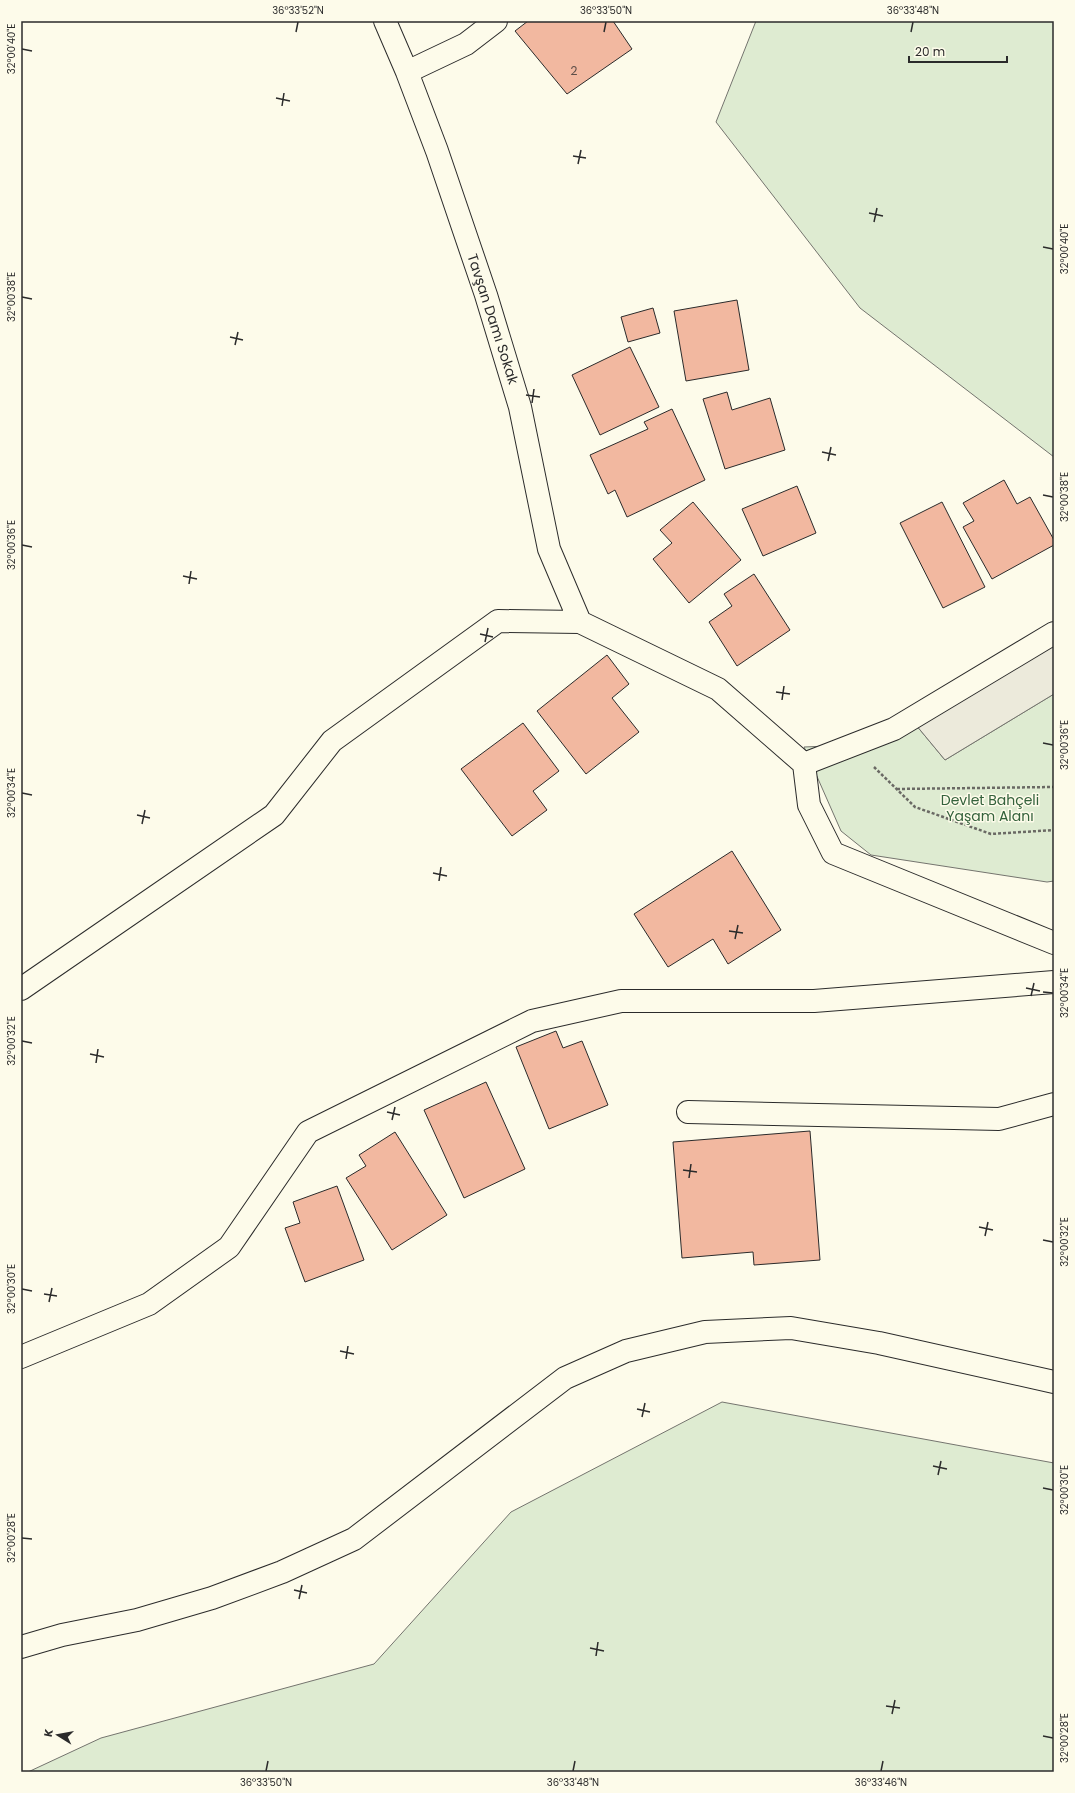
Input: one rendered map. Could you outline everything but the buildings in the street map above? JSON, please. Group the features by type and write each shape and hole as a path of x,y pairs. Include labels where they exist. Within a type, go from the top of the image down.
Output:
{"street":[{"name":"Tavşan Damı Sokak","path":"386,21 437,151 486,295 520,407 549,549 580,622"},
{"path":"407,72 466,44 496,21"},
{"path":"21,989 274,815 332,741 498,620 580,622 718,689 804,764 809,805 833,853 1054,943"},
{"path":"804,764 894,729 1054,634"},
{"path":"21,1358 149,1304 229,1247 308,1132 532,1021 621,1001 814,1001 1054,982"},
{"path":"688,1112 999,1119 1054,1104"},
{"path":"21,1647 62,1635 137,1620 212,1598 282,1572 354,1540 565,1378 626,1351 705,1332 791,1328 879,1343 1054,1382"}],"path":[{"path":"852,745 915,807 991,834 1054,830"},
{"path":"896,789 1054,787"}],"green space":[{"path":"756,21 1054,21 1054,457 860,308 716,122"},
{"name":"Devlet Bahçeli Yaşam Alanı","path":"1054,694 1054,881 1047,882 871,855 841,831 804,747 852,745 911,719 945,760"},
{"path":"722,1402 1054,1463 1054,1772 28,1772 101,1738 374,1664 511,1512"}],"shaded area":[{"path":"1054,633 1054,694 945,760 911,719"}]}
